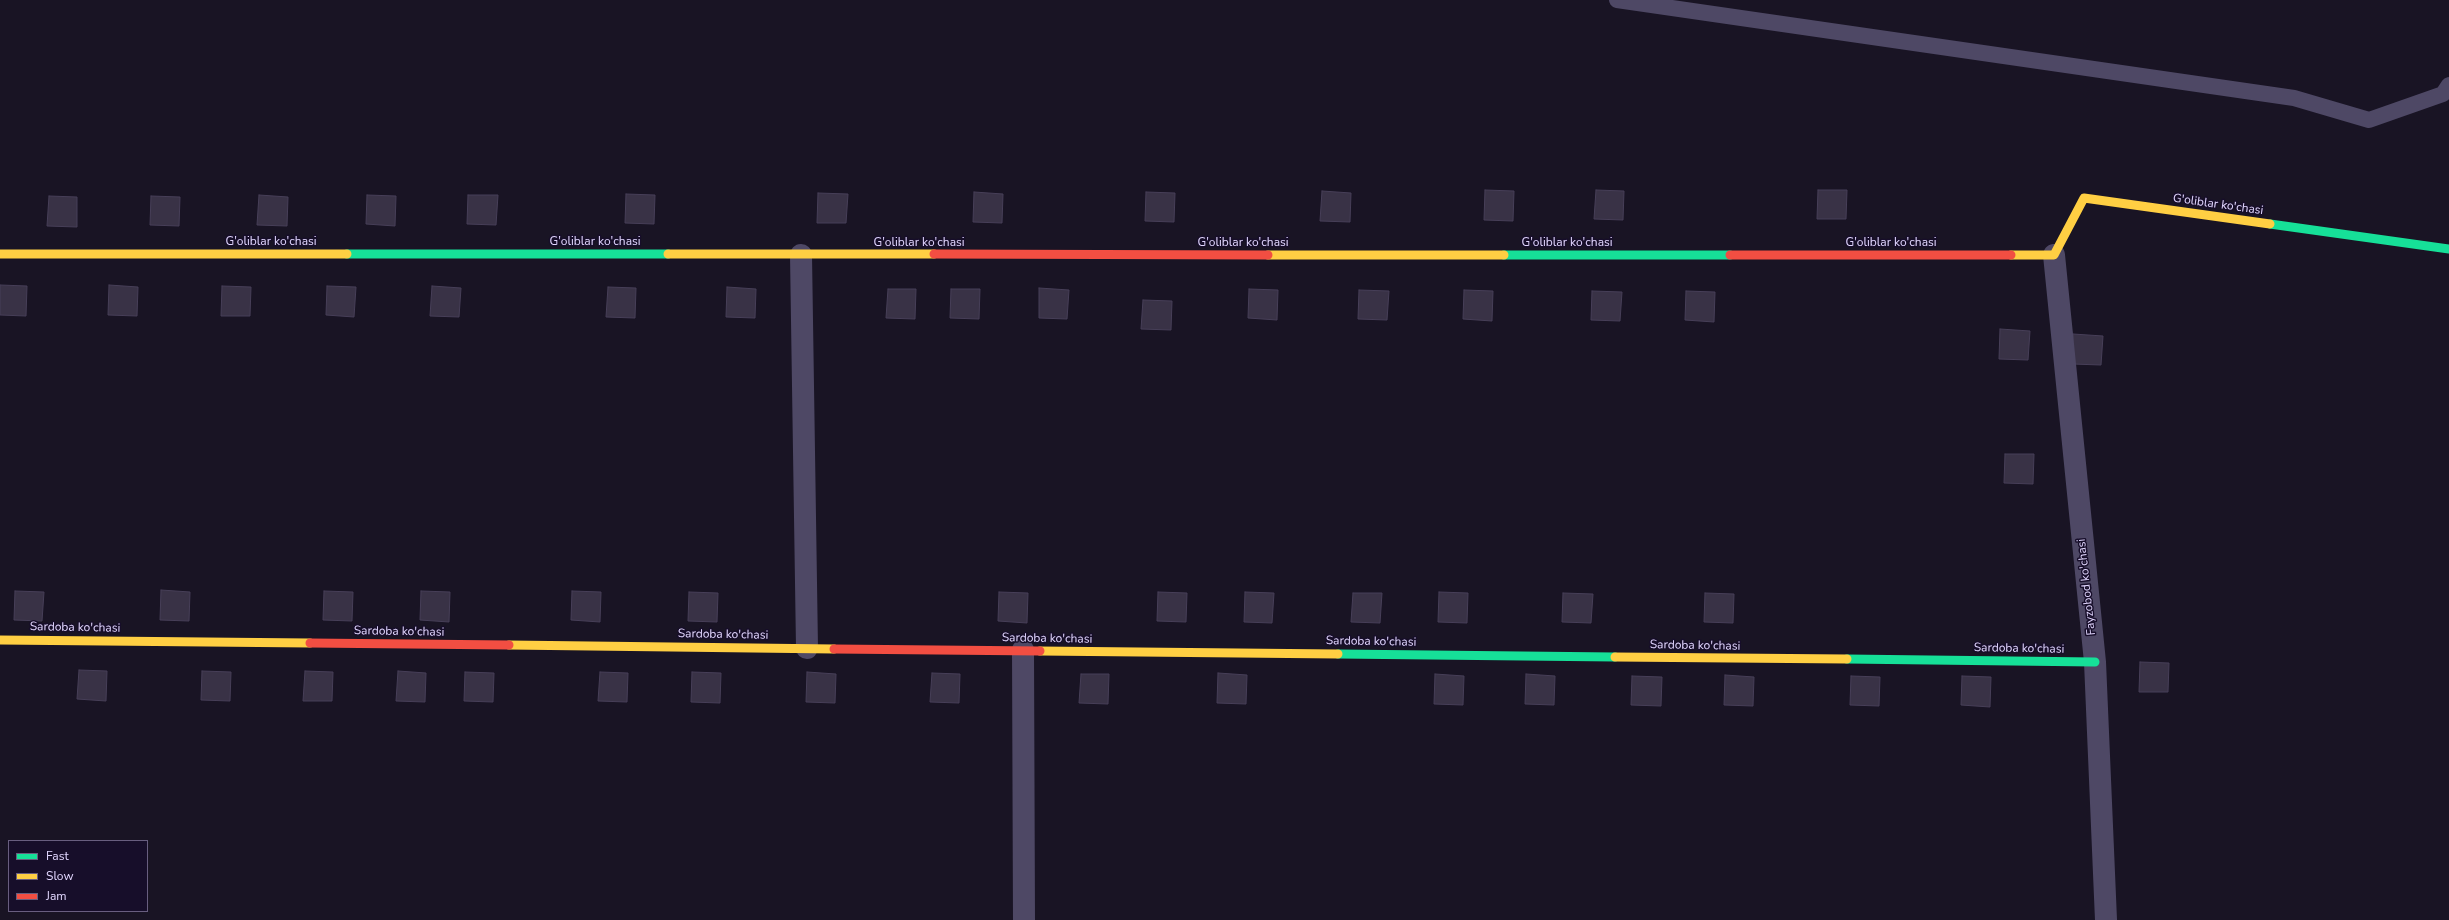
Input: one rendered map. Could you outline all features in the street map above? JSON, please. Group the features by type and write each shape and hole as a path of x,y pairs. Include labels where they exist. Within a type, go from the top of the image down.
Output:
{"street":[{"name":"G'oliblar ko'chasi","path":"0,254 2054,255 2084,198 2449,250"},
{"path":"801,254 807,648"},
{"name":"Fayzobod ko'chasi","path":"2054,255 2095,662 2106,920"},
{"name":"Sardoba ko'chasi","path":"0,640 2095,662"},
{"path":"1023,650 1024,920"}],"lane":[{"path":"1617,0 2294,98 2369,120 2444,94 2449,85"}],"building":[{"path":"1485,190 1514,191 1513,221 1484,220"},
{"path":"1596,190 1624,191 1623,220 1594,219"},
{"path":"1818,190 1847,190 1846,219 1817,219"},
{"path":"1322,191 1351,193 1350,222 1320,221"},
{"path":"974,192 1003,194 1002,223 973,222"},
{"path":"1146,192 1175,193 1174,222 1145,221"},
{"path":"818,193 848,194 846,223 817,223"},
{"path":"626,194 655,195 654,224 625,223"},
{"path":"259,195 288,197 287,226 257,225"},
{"path":"367,195 396,196 395,226 366,224"},
{"path":"468,195 498,195 496,225 467,224"},
{"path":"49,196 77,197 77,227 47,226"},
{"path":"151,196 180,197 179,226 150,225"},
{"path":"0,285 27,286 26,316 0,315"},
{"path":"109,285 138,287 137,316 108,315"},
{"path":"222,286 251,287 250,316 221,316"},
{"path":"327,286 356,287 354,317 326,315"},
{"path":"432,286 461,288 459,317 430,316"},
{"path":"608,287 636,288 635,318 606,317"},
{"path":"727,287 756,289 755,318 726,317"},
{"path":"1039,288 1069,290 1067,319 1039,318"},
{"path":"888,289 916,289 915,319 886,318"},
{"path":"951,289 980,289 979,319 950,318"},
{"path":"1249,289 1278,290 1277,320 1248,318"},
{"path":"1359,290 1389,291 1387,320 1358,319"},
{"path":"1464,290 1493,291 1492,321 1463,319"},
{"path":"1592,291 1622,292 1620,321 1591,320"},
{"path":"1686,291 1715,292 1714,322 1685,320"},
{"path":"1143,300 1172,301 1171,330 1141,329"},
{"path":"2000,329 2030,331 2028,360 1999,359"},
{"path":"2073,334 2103,336 2101,365 2072,364"},
{"path":"2005,454 2034,454 2033,484 2004,483"},
{"path":"161,590 190,592 189,621 160,620"},
{"path":"15,591 44,592 42,621 14,620"},
{"path":"324,591 353,592 352,621 323,620"},
{"path":"421,591 450,592 449,622 420,620"},
{"path":"572,591 601,592 600,622 571,620"},
{"path":"689,592 718,593 717,622 688,621"},
{"path":"999,592 1028,593 1027,623 998,621"},
{"path":"1158,592 1187,593 1186,622 1157,621"},
{"path":"1245,592 1274,593 1272,623 1244,622"},
{"path":"1439,592 1468,593 1467,623 1438,622"},
{"path":"1353,593 1382,593 1380,623 1351,622"},
{"path":"1563,593 1593,594 1591,623 1562,622"},
{"path":"1705,593 1734,594 1733,623 1704,622"},
{"path":"2140,662 2169,663 2168,692 2139,692"},
{"path":"79,670 107,671 106,701 77,699"},
{"path":"202,671 231,672 230,701 201,700"},
{"path":"305,671 333,672 332,701 303,701"},
{"path":"398,671 426,673 425,702 396,701"},
{"path":"465,672 494,673 493,702 464,701"},
{"path":"600,672 628,673 627,702 598,701"},
{"path":"692,672 721,673 720,703 691,702"},
{"path":"807,672 836,674 835,703 806,702"},
{"path":"932,673 960,674 959,703 930,702"},
{"path":"1218,673 1247,675 1246,704 1217,703"},
{"path":"1081,674 1109,674 1108,704 1079,703"},
{"path":"1435,674 1464,676 1463,705 1434,704"},
{"path":"1526,674 1555,676 1554,705 1525,704"},
{"path":"1725,675 1754,677 1753,706 1724,705"},
{"path":"1632,676 1662,677 1661,706 1631,705"},
{"path":"1851,676 1880,677 1879,706 1850,705"},
{"path":"1962,676 1991,677 1990,707 1961,705"}],"traffic: fast":[{"path":"2270,224 2449,249"},
{"path":"347,254 668,254"},
{"path":"1504,255 1730,255"},
{"path":"1338,654 1615,657"},
{"path":"1847,659 2095,662"}],"traffic: slow":[{"path":"2011,255 2054,255 2084,198 2270,224"},
{"path":"0,254 347,254"},
{"path":"668,254 934,254"},
{"path":"1268,255 1504,255"},
{"path":"0,640 310,643"},
{"path":"509,645 834,649"},
{"path":"1040,651 1338,654"},
{"path":"1615,657 1847,659"}],"traffic: jam":[{"path":"934,254 1268,255"},
{"path":"1730,255 2011,255"},
{"path":"310,643 509,645"},
{"path":"834,649 1040,651"}]}
